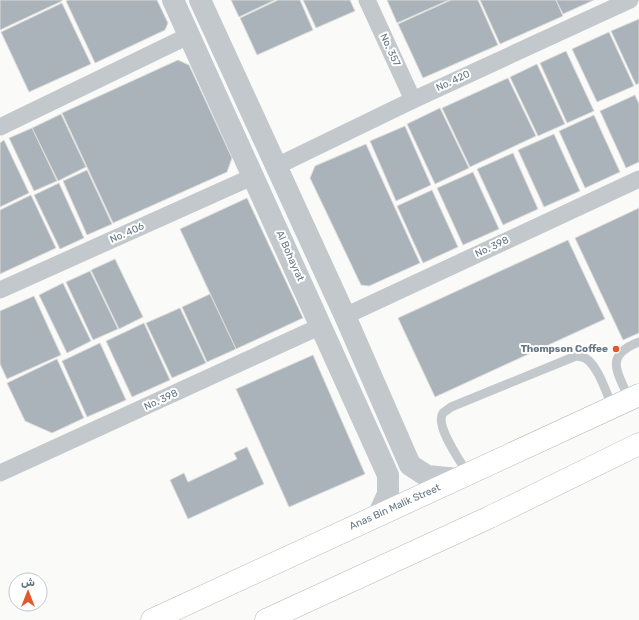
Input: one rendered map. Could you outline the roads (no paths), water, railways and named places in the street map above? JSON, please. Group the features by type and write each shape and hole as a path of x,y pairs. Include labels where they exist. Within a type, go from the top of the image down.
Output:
{"main road":[{"name":"Anas Bin Malik Street","path":"152,620 379,514 627,401"},
{"path":"266,620 490,517 639,444"}],"street":[{"name":"Al Bohayrat","path":"173,0 388,474 388,494 379,514"},
{"path":"200,0 345,316 410,465 427,476 463,476"},
{"name":"No. 357","path":"367,0 413,100"},
{"name":"No. 420","path":"277,166 413,100 630,0"},
{"path":"0,127 190,35"},
{"name":"No. 406","path":"0,290 254,176"},
{"name":"No. 398","path":"345,316 639,179"},
{"name":"No. 398","path":"0,473 321,326"},
{"path":"373,440 382,450 388,451 394,449 397,434"}],"lane":[{"path":"627,401 617,370 616,360 619,354 627,346 639,342"},
{"path":"463,476 441,421 443,413 451,407 576,356 586,359 591,363 627,401"}],"place":[{"name":"Thompson Coffee","path":"616,349"}]}
